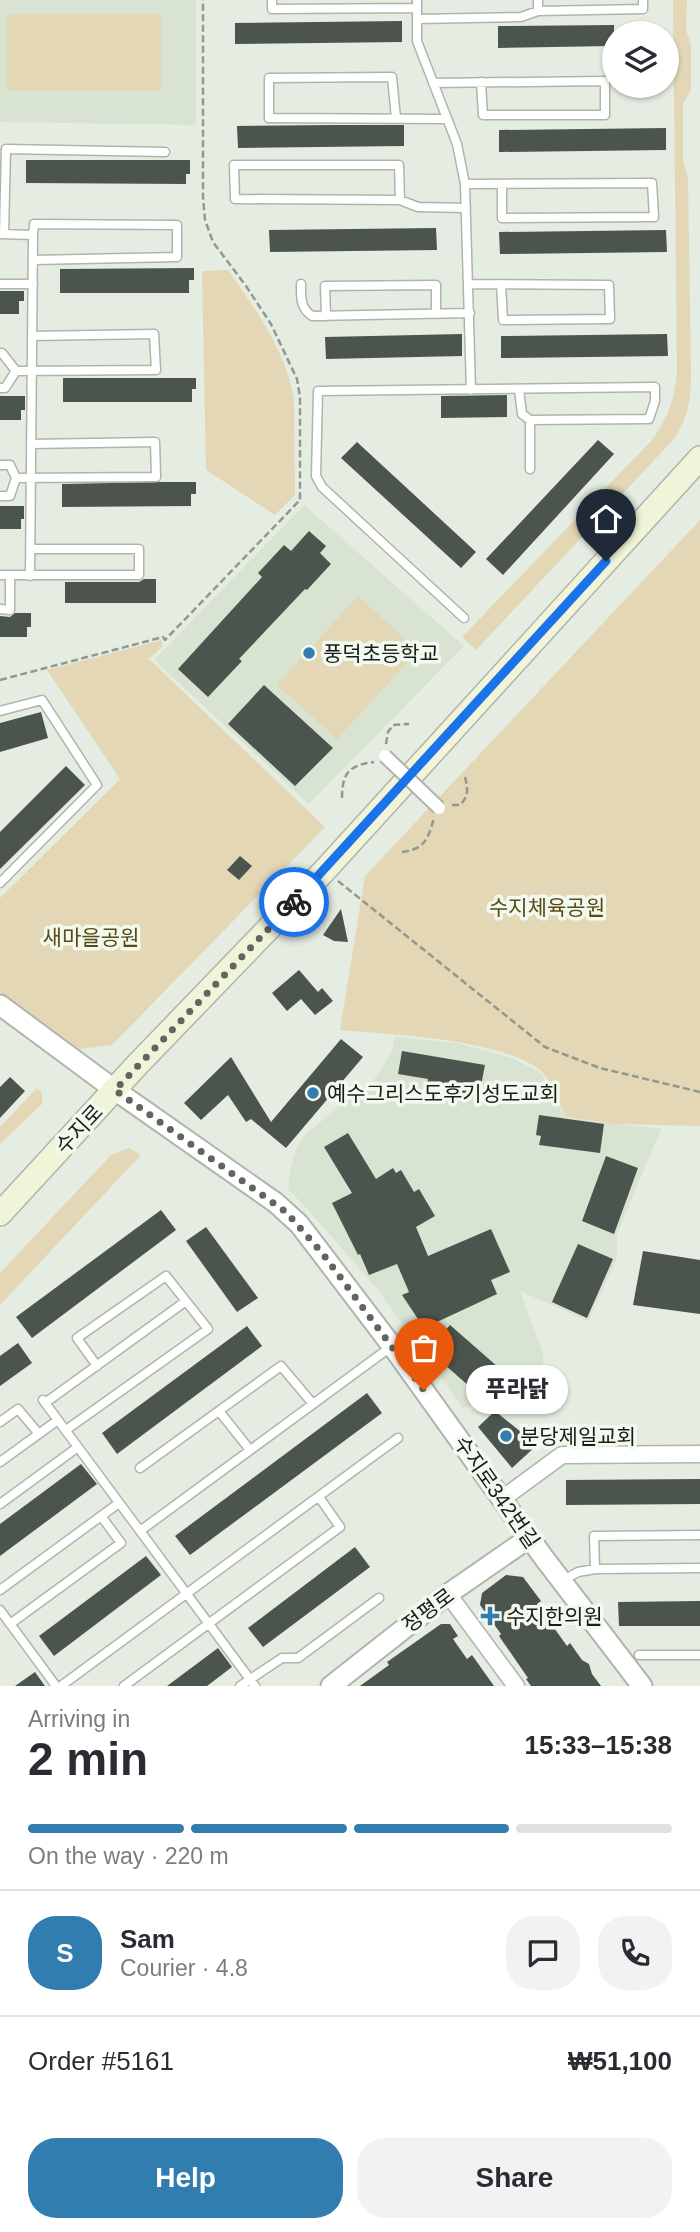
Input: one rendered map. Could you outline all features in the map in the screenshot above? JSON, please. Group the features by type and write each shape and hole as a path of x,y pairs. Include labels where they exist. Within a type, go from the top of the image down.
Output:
{"main road":[{"name":"수지로","path":"0,1214 325,870 700,458"}],"street":[{"path":"385,757 439,808"},
{"name":"수지로342번길","path":"0,1005 286,1212 323,1254 529,1538 642,1686"},
{"path":"502,1499 562,1455 700,1454"},
{"name":"정평로","path":"331,1686 448,1594 529,1538"},
{"path":"448,1594 512,1685"}],"lane":[{"path":"272,0 272,9 416,4 416,41 457,144 466,184 471,390"},
{"path":"538,0 538,11"},
{"path":"416,19 521,17 538,11 643,9 643,0"},
{"path":"396,118 392,77 269,78 269,118 447,119"},
{"path":"433,83 481,82 606,81 606,114 483,116 481,82"},
{"path":"33,235 2,234 6,149 165,152"},
{"path":"400,200 399,164 234,164 235,199 400,200 418,207 466,208"},
{"path":"466,184 652,183 654,217 502,218 502,184"},
{"path":"30,576 30,477 32,444 32,336 33,235 34,224 177,225 177,257 33,260"},
{"path":"0,284 33,285"},
{"path":"301,284 301,300 305,312 312,316 470,313"},
{"path":"469,284 501,284 609,285 610,319 503,320 501,284"},
{"path":"326,316 325,286 436,285 436,314"},
{"path":"16,371 156,370 154,334 32,336"},
{"path":"0,353 16,371"},
{"path":"0,388 5,388 16,371"},
{"path":"464,618 322,487 316,476 318,391 655,387 655,401 649,419 530,420 522,414 519,390"},
{"path":"530,420 530,469"},
{"path":"16,478 156,477 155,442 32,444"},
{"path":"0,465 10,465 16,478 10,496 0,496"},
{"path":"0,575 139,575 139,549 31,549"},
{"path":"0,609 10,610 10,576"},
{"path":"0,711 43,700 97,785 0,883"},
{"path":"65,1430 208,1329 166,1276 77,1338 97,1366"},
{"path":"186,1301 44,1401 252,1683"},
{"path":"140,1531 392,1346"},
{"path":"139,1468 281,1366 313,1404"},
{"path":"0,1422 18,1409 38,1434"},
{"path":"219,1411 250,1450"},
{"path":"0,1462 58,1420"},
{"path":"0,1610 59,1686 187,1595 398,1438"},
{"path":"0,1504 78,1447"},
{"path":"124,1686 340,1527 319,1497"},
{"path":"0,1590 120,1503"},
{"path":"10,1624 121,1543 101,1516"},
{"path":"594,1569 594,1535 700,1535"},
{"path":"562,1581 578,1572 594,1569 700,1568"},
{"path":"240,1686 252,1683 282,1658 298,1658 379,1598"},
{"path":"639,1655 700,1655"}],"path":[{"path":"0,680 163,637 165,640 300,500 300,397 297,379 271,324 213,242 205,220 203,0"},
{"path":"342,798 342,784 346,774 353,767 385,757 388,732 393,724 410,724"},
{"path":"402,852 411,851 427,841 439,808 460,805 466,799 466,777"},
{"path":"325,870 545,1048 600,1068 700,1092"}],"shaded area":[{"path":"0,0 196,0 196,125 0,122"},
{"name":"풍덕초등학교","path":"304,505 464,646 309,804 154,660"},
{"path":"395,1037 457,1043 512,1058 541,1073 566,1118 661,1129 617,1234 617,1258 588,1321 520,1291 543,1353 542,1376 534,1389 523,1394 463,1408 378,1290 288,1189 297,1146 304,1136 338,1107 369,1087 391,1054"}],"green space":[{"path":"673,0 687,0 686,30 691,45 691,90 683,104 683,160 688,178 691,373 690,399 686,414 675,438 476,650 462,637 652,440 667,416 677,373 674,98 679,98 679,21 673,21"},
{"path":"7,14 161,14 161,91 7,91"},
{"path":"228,270 277,348 294,400 295,495 275,515 206,470 202,271"},
{"name":"수지체육공원","path":"700,520 700,1126 616,1124 566,1117 551,1085 540,1070 521,1059 498,1051 444,1040 340,1030 365,876"},
{"path":"358,596 418,651 337,739 277,685"},
{"name":"새마을공원","path":"162,640 162,647 149,659 325,827 112,1045 79,1049 0,992 0,898 120,779 47,670"},
{"path":"37,1088 42,1093 42,1104 0,1144 0,1127"},
{"path":"129,1148 141,1155 0,1305 0,1273 111,1155"}],"building":[{"path":"402,21 402,42 235,44 235,23"},
{"path":"602,25 602,46 498,48 498,26"},
{"path":"404,125 404,146 238,148 237,126"},
{"path":"666,128 666,150 499,152 499,130"},
{"path":"26,160 190,160 190,174 186,174 186,184 26,183"},
{"path":"436,228 437,250 270,252 269,230"},
{"path":"666,230 667,252 500,254 499,232"},
{"path":"194,268 194,280 189,280 189,293 60,293 60,269"},
{"path":"0,291 24,291 24,301 19,301 19,314 0,314"},
{"path":"462,334 462,356 326,359 325,337"},
{"path":"667,334 668,356 501,358 501,336"},
{"path":"63,378 196,378 196,389 192,389 192,402 63,402"},
{"path":"507,395 507,417 441,418 441,396"},
{"path":"0,396 25,396 25,410 21,410 21,420 0,420"},
{"path":"598,440 614,454 503,575 486,559"},
{"path":"357,442 476,552 461,568 341,458"},
{"path":"196,482 196,494 191,494 191,506 62,507 62,484"},
{"path":"0,506 24,506 21,529 0,529"},
{"path":"309,531 326,546 320,553 331,564 239,659 242,661 208,697 178,669 262,577 258,573 284,545 291,551"},
{"path":"156,579 156,603 65,603 65,582 139,582"},
{"path":"15,613 31,613 31,627 27,627 27,637 0,637 0,616 10,617"},
{"path":"264,685 333,748 295,786 228,724"},
{"path":"41,712 48,738 0,752 0,723"},
{"path":"66,766 85,785 0,869 0,832"},
{"path":"240,856 252,866 239,880 227,870"},
{"path":"341,909 348,942 334,941 323,935"},
{"path":"299,970 318,992 322,988 333,1001 315,1015 301,999 287,1011 272,993"},
{"path":"341,1039 363,1057 286,1148 251,1119 246,1122 228,1095 201,1120 184,1103 231,1057 271,1122"},
{"path":"402,1051 485,1065 479,1096 426,1087 428,1079 398,1074"},
{"path":"10,1077 25,1091 0,1118 0,1087"},
{"path":"539,1115 604,1124 600,1153 539,1145 541,1136 536,1135"},
{"path":"348,1133 376,1179 393,1168 396,1173 401,1170 414,1192 419,1189 435,1216 416,1227 428,1256 491,1229 510,1272 491,1280 497,1294 424,1328 402,1295 409,1292 397,1264 369,1275 332,1203 352,1193 324,1147"},
{"path":"606,1156 638,1168 614,1234 582,1221"},
{"path":"161,1210 176,1230 32,1338 16,1317"},
{"path":"206,1227 258,1298 237,1312 186,1241"},
{"path":"578,1244 613,1259 587,1318 552,1302"},
{"path":"643,1251 700,1260 700,1314 633,1305"},
{"path":"450,1325 523,1389 478,1394 428,1350"},
{"path":"247,1326 262,1346 117,1454 102,1433"},
{"path":"18,1343 32,1363 0,1386 0,1356"},
{"path":"367,1393 382,1413 190,1555 175,1536"},
{"name":"분당제일교회","path":"495,1411 537,1445 512,1468 478,1427"},
{"path":"81,1464 97,1484 0,1556 0,1524"},
{"path":"700,1479 700,1504 566,1505 566,1480"},
{"path":"355,1547 370,1567 263,1647 248,1628"},
{"path":"146,1556 161,1575 54,1656 39,1636"},
{"path":"506,1575 523,1577 541,1601 537,1604 567,1646 570,1643 582,1660 589,1664 592,1674 601,1686 531,1686 499,1636 501,1634 480,1605 482,1593"},
{"path":"700,1601 700,1626 619,1626 618,1602"},
{"path":"441,1624 450,1624 458,1636 453,1639 467,1659 472,1655 494,1686 360,1686 389,1665 387,1662"},
{"path":"218,1648 232,1667 207,1686 167,1686"},
{"path":"35,1672 45,1686 15,1686"}],"way so far":[{"path":"294,902 115,1090 276,1203 299,1224 424,1390"}],"place":[{"name":"풍덕초등학교","path":"309,653"},
{"name":"예수그리스도후기성도교회","path":"313,1093"},
{"name":"푸라닭","path":"424,1390"},
{"name":"분당제일교회","path":"506,1436"},
{"name":"수지한의원","path":"490,1616"}],"route":[{"path":"294,902 606,561"}]}
